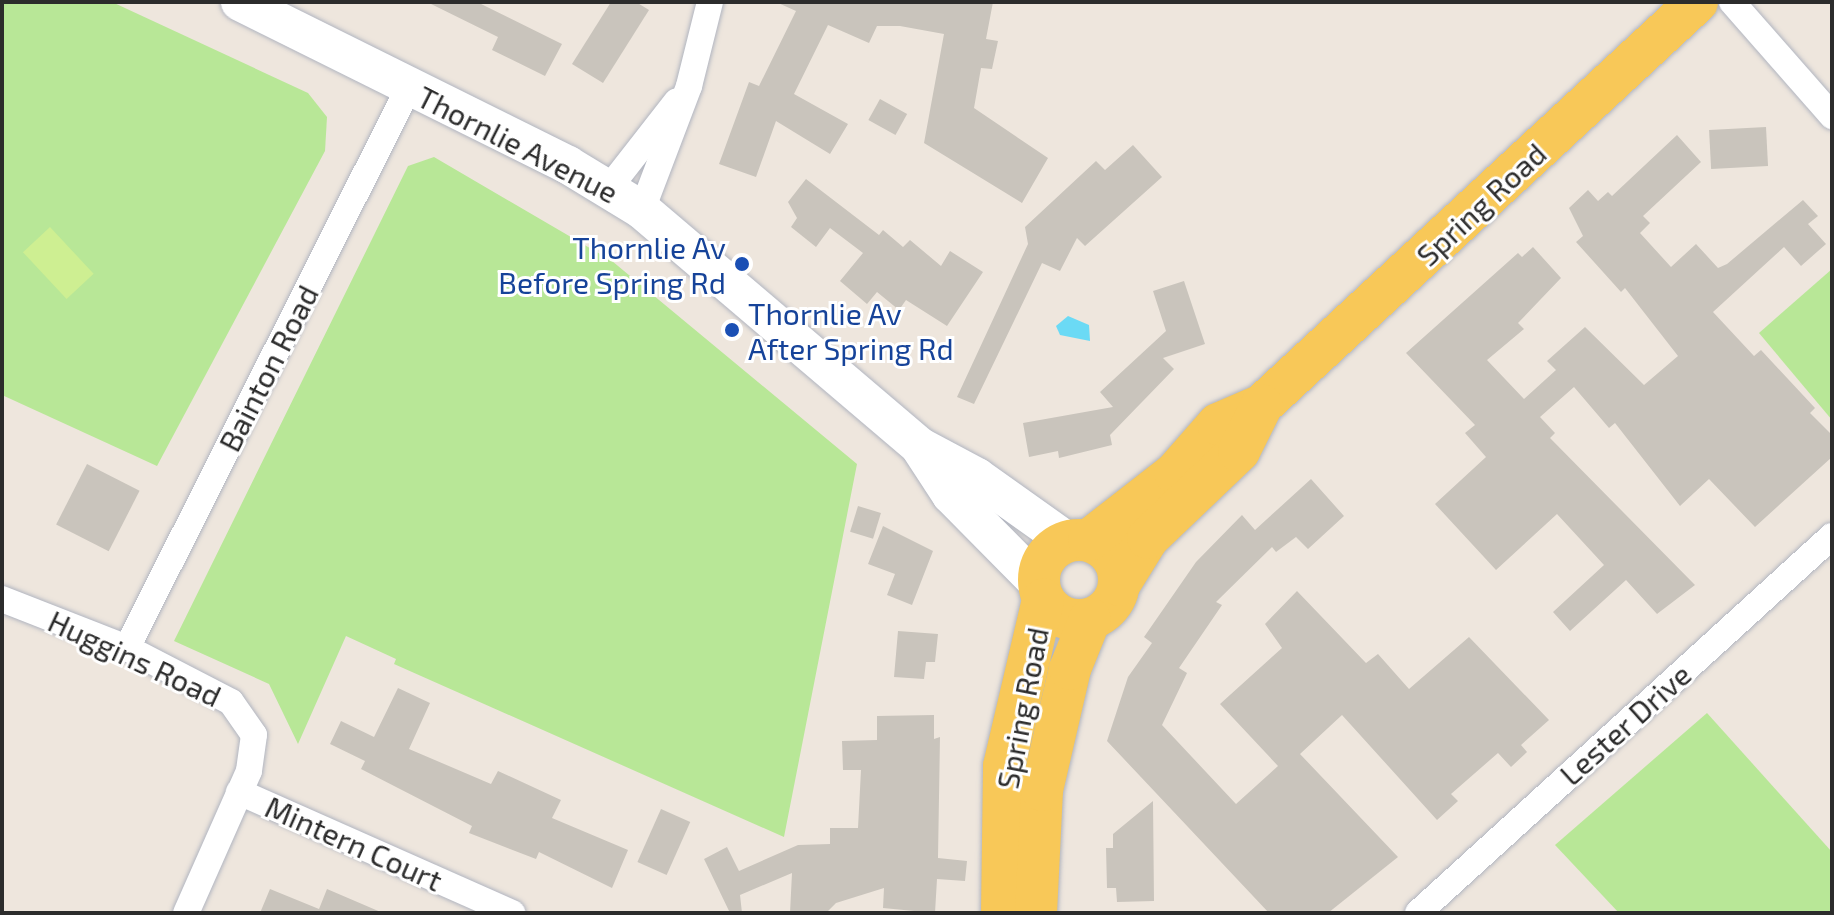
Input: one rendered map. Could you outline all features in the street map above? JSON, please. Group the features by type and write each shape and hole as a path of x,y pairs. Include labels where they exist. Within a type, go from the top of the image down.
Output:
{"main road":[{"name":"Thornlie Avenue","path":"240,2 609,188 642,210 919,446 977,477 1078,541"},
{"name":"Spring Road","path":"1002,913 1004,766 1041,592 1045,557 1078,541 1175,473 1218,424 1262,405 1697,2"},
{"name":"Spring Road","path":"1036,913 1042,790 1070,669 1090,619 1110,606 1148,538 1239,451 1262,405"},
{"name":"Thornlie Avenue","path":"919,446 951,495 1041,592"},
{"path":"1078,541 1116,562 1119,585"},
{"name":"Spring Road","path":"1041,592 1064,617 1090,619"}],"street":[{"path":"642,210 689,86 710,2"},
{"path":"1732,2 1832,116"},
{"path":"609,188 689,86"},
{"name":"Bainton Road","path":"127,648 409,87"},
{"name":"Lester Drive","path":"1418,913 1832,536"},
{"name":"Huggins Road","path":"2,599 127,648 231,702 254,735 239,792"},
{"path":"186,913 239,792"},
{"name":"Mintern Court","path":"239,792 512,913"}],"green space":[{"path":"2,2 112,2 308,93 327,117 325,151 157,466 2,395"},
{"path":"434,157 612,261 857,464 784,837 394,664 396,659 346,636 298,744 269,684 174,641 408,166"},
{"path":"50,227 94,274 67,299 23,252"},
{"path":"1832,269 1832,420 1759,333"},
{"path":"1707,713 1832,852 1832,913 1619,913 1555,845"}],"water":[{"path":"1068,316 1089,325 1090,341 1060,335 1056,326"}],"building":[{"path":"427,2 477,2 562,44 545,76 492,50 498,37"},
{"path":"611,2 636,2 649,10 603,83 572,64"},
{"path":"776,2 993,2 986,39 998,41 992,69 981,68 974,108 1048,158 1022,203 924,143 944,34 900,26 877,26 869,43 828,25 794,94 848,124 830,154 776,121 756,177 719,164 749,82 759,86 796,11"},
{"path":"880,99 907,114 895,135 868,120"},
{"path":"1766,127 1768,166 1711,169 1709,130"},
{"path":"1677,135 1701,162 1643,216 1650,223 1640,233 1671,267 1696,244 1718,268 1727,264 1803,200 1818,216 1808,224 1826,244 1801,266 1784,247 1713,312 1754,356 1761,350 1815,408 1810,413 1832,435 1832,457 1755,527 1709,479 1680,506 1615,423 1609,428 1574,387 1540,417 1555,433 1550,438 1695,585 1657,614 1626,580 1570,631 1553,612 1604,565 1557,514 1496,570 1435,504 1486,457 1465,433 1475,425 1406,353 1518,253 1522,257 1533,247 1561,278 1518,323 1524,329 1487,360 1524,399 1556,370 1547,361 1585,327 1644,385 1678,356 1625,288 1621,292 1576,242 1583,236 1569,208 1588,190 1598,201 1608,192 1612,196"},
{"path":"1133,145 1162,177 1085,246 1077,238 1060,271 1042,263 974,404 957,397 1028,244 1025,227 1096,161 1105,170"},
{"path":"806,179 879,235 883,230 903,247 910,240 941,266 950,251 983,272 947,326 906,300 899,310 877,292 867,304 840,281 863,253 830,228 816,247 791,227 797,218 788,202"},
{"path":"1184,281 1205,344 1163,358 1174,369 1110,435 1112,445 1059,458 1058,451 1029,457 1023,423 1113,407 1100,392 1166,331 1153,291"},
{"path":"87,464 140,491 109,551 56,525"},
{"path":"1311,479 1344,516 1308,549 1296,537 1276,552 1272,547 1216,602 1222,605 1179,668 1187,673 1162,725 1236,804 1278,766 1220,704 1282,648 1265,624 1297,591 1366,663 1378,654 1409,689 1469,637 1549,720 1521,745 1527,752 1511,767 1498,753 1451,794 1458,801 1437,820 1342,715 1300,754 1398,857 1328,913 1269,913 1107,741 1128,677 1152,643 1144,637 1196,562 1242,515 1255,530"},
{"path":"858,506 881,513 873,539 850,532"},
{"path":"883,526 933,551 912,605 887,595 895,574 868,564"},
{"path":"898,631 938,634 935,662 926,662 924,679 894,677"},
{"path":"398,688 430,703 409,749 491,784 498,771 561,800 552,818 628,850 612,888 539,852 536,859 469,833 472,826 361,769 365,761 330,744 341,721 374,737"},
{"path":"934,715 934,739 940,737 938,858 967,861 965,881 937,879 935,913 883,908 884,888 836,903 826,913 790,913 792,873 740,895 742,913 730,913 704,859 727,847 739,871 798,845 830,844 830,828 858,828 861,770 843,770 842,741 877,740 877,716"},
{"path":"1153,801 1154,901 1117,902 1116,888 1107,888 1106,848 1113,848 1113,834"},
{"path":"661,809 690,822 667,875 637,862"},
{"path":"270,889 319,909 327,889 383,913 260,913"}],"place":[{"name":"Thornlie Av Before Spring Rd","path":"742,264"},
{"name":"Thornlie Av After Spring Rd","path":"732,330"}]}
